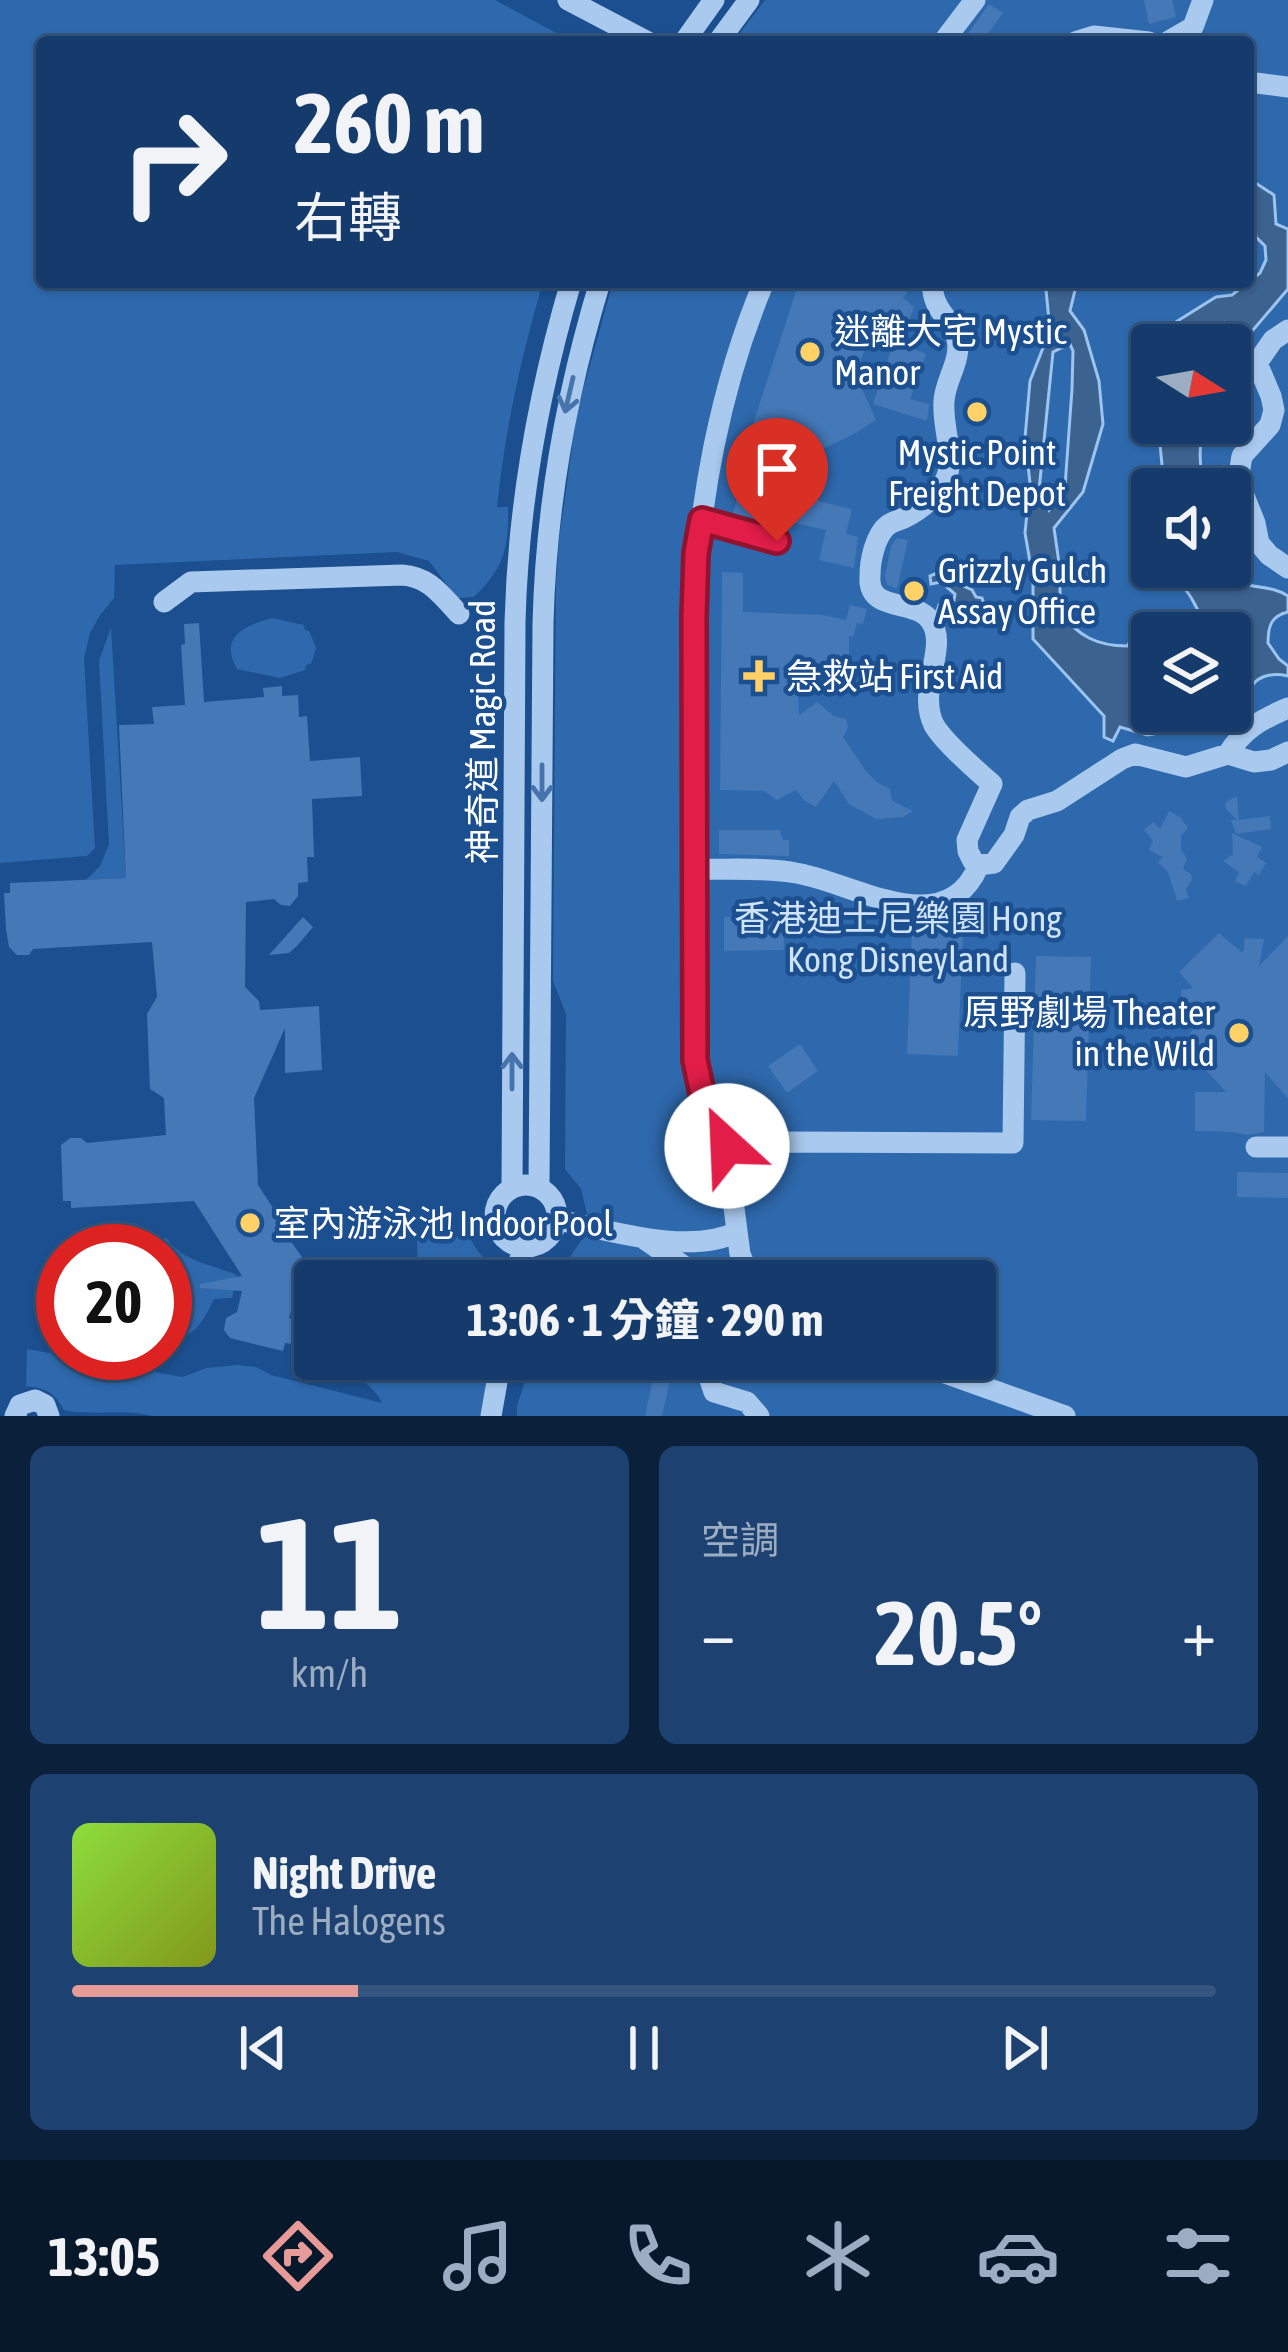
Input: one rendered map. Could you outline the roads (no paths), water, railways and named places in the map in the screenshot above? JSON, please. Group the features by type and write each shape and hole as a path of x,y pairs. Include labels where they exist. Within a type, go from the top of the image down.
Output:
{"street":[{"path":"568,0 637,36"},
{"path":"688,36 714,0"},
{"path":"722,36 749,0"},
{"path":"947,36 974,0"},
{"path":"1177,36 1193,27 1203,1"},
{"path":"1254,83 1288,87"},
{"name":"神奇道 Magic Road","path":"522,1247 506,1239 496,1223 498,1203 512,1188 519,536 538,404 569,288"},
{"name":"神奇道 Magic Road","path":"539,1187 547,539 566,410 598,288"},
{"path":"741,1260 727,1146 702,1093 695,1060 694,616 702,520 729,390 762,288"},
{"path":"933,288 934,302 959,343 944,403 949,467 946,480 922,507 880,534 869,577 871,591 882,602 920,611 935,630 938,645 926,696 935,727 992,784 967,839 968,851 979,866"},
{"path":"1288,330 1273,340 1257,363 1274,410 1270,425 1245,449 1238,481 1259,543 1288,568"},
{"path":"702,520 777,541"},
{"path":"164,602 191,582 402,575 418,576 431,584 459,614"},
{"path":"1228,754 1259,720 1288,708"},
{"path":"979,866 994,863 1028,810 1058,801 1135,754 1186,767 1228,754 1254,762 1288,752"},
{"path":"694,869 793,872 901,904 944,903 963,890 979,866"},
{"path":"727,1146 1013,1143 1015,973"},
{"path":"1256,1147 1288,1147"},
{"path":"512,1188 539,1187 554,1201 558,1220 545,1241 522,1247 519,1260"},
{"path":"558,1220 643,1237 707,1241 737,1232"},
{"path":"643,1237 675,1260"},
{"path":"490,1416 497,1380"},
{"path":"711,1380 715,1392 747,1402 759,1416"},
{"path":"964,1380 1064,1416"},
{"path":"0,1411 15,1415 24,1402 35,1400 45,1405 50,1416"}],"place":[{"name":"迷離大宅 Mystic Manor","path":"810,352"},
{"name":"Mystic Point Freight Depot","path":"977,412"},
{"name":"Grizzly Gulch Assay Office","path":"914,591"},
{"name":"急救站 First Aid","path":"759,676"},
{"name":"原野劇場 Theater in the Wild","path":"1239,1033"},
{"name":"室內游泳池 Indoor Pool","path":"250,1223"}],"park label":[{"name":"香港迪士尼樂園 Hong Kong Disneyland","path":"898,938"}]}
